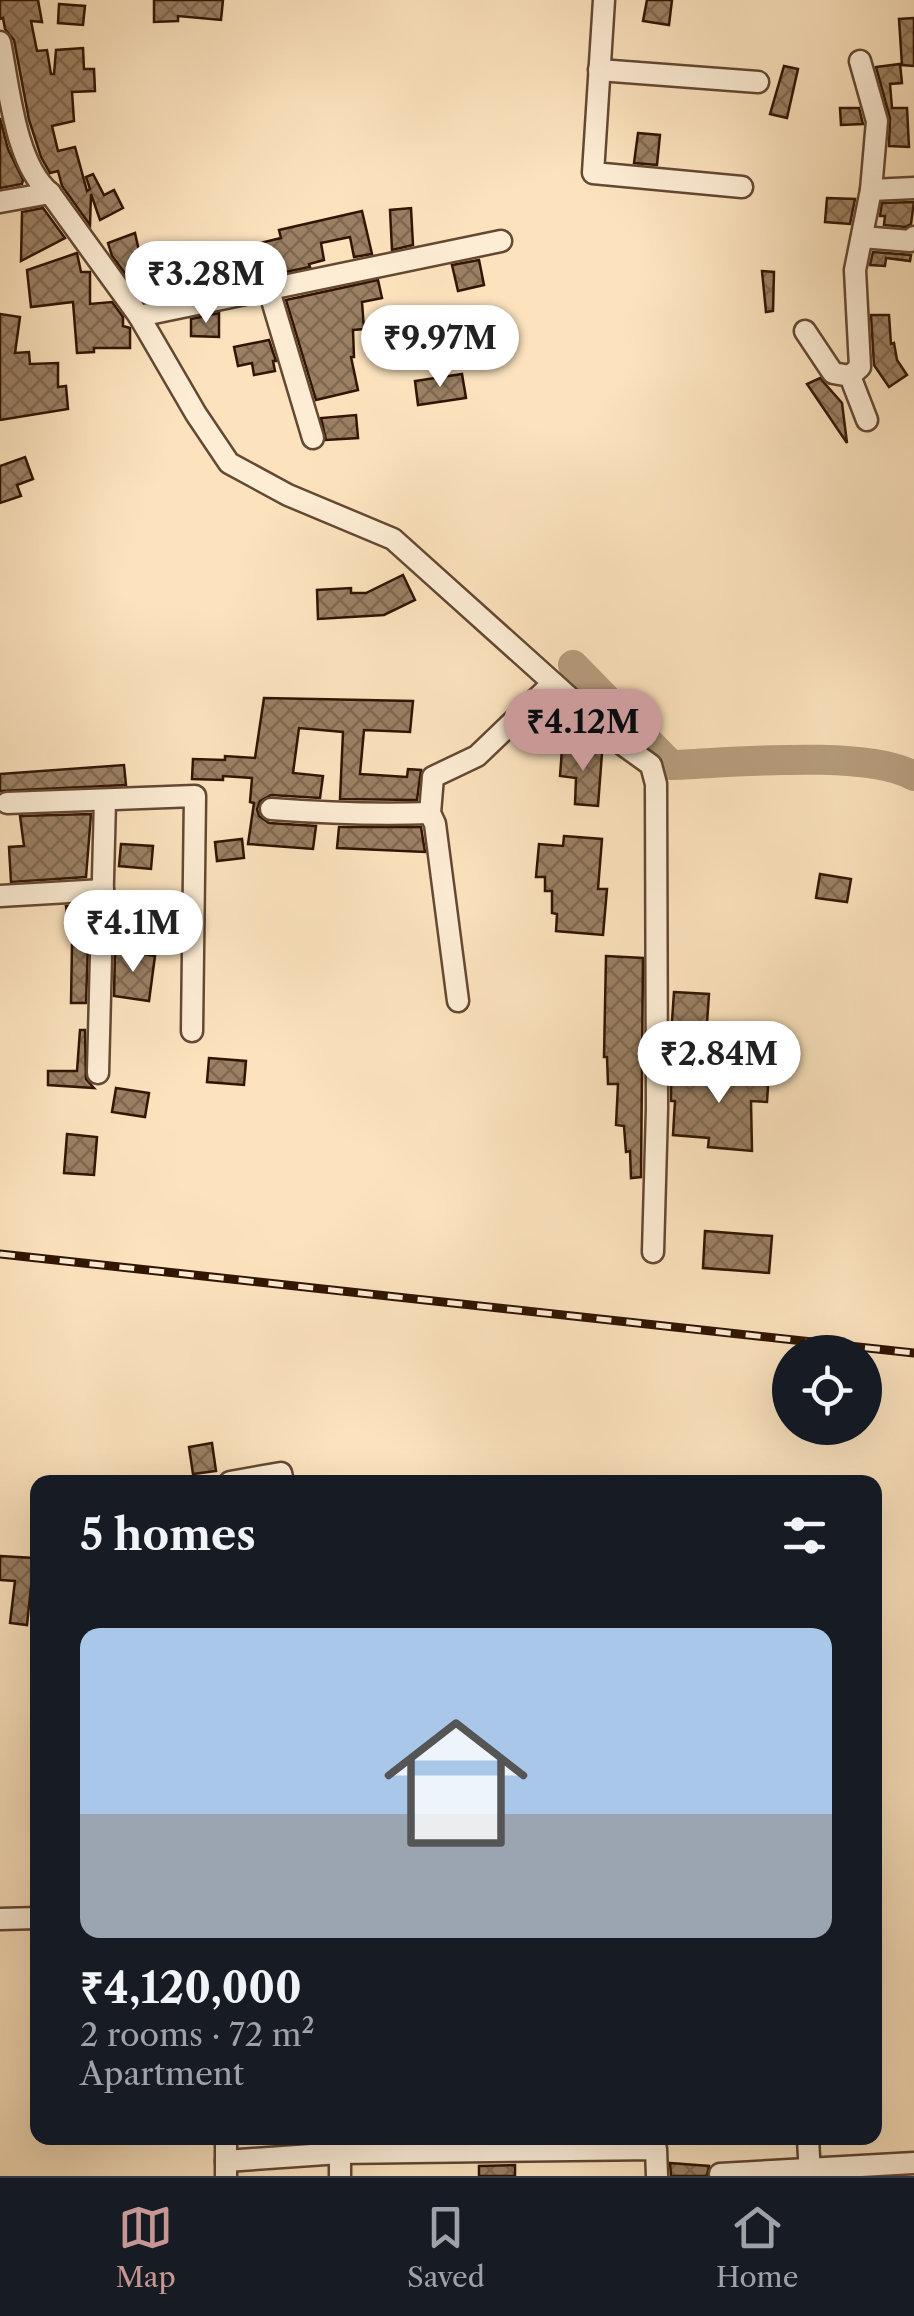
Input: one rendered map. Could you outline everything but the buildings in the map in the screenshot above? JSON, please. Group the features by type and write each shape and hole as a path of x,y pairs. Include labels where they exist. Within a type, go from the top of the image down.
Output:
{"street":[{"path":"604,0 593,173 742,188"},
{"path":"0,42 24,150 35,180 50,193 139,316 229,463 288,495 393,539 619,742 652,765 656,784 657,1110 653,1252"},
{"path":"850,376 860,367 855,270 871,190 878,122 860,61"},
{"path":"599,70 758,82"},
{"path":"871,190 914,188"},
{"path":"0,202 50,193"},
{"path":"862,237 910,241 914,237"},
{"path":"139,316 500,241"},
{"path":"268,287 313,438"},
{"path":"805,330 833,373 850,376"},
{"path":"850,376 867,420"},
{"path":"458,1001 435,824 430,813 433,776 477,756 553,683"},
{"path":"7,803 195,796 192,1031"},
{"path":"98,1074 104,800"},
{"path":"271,810 324,814 340,811 354,815 430,813"},
{"path":"0,896 104,890"},
{"path":"0,1919 30,1918"},
{"path":"226,2168 340,2145 656,2148 657,2176"},
{"path":"340,2145 340,2176"},
{"path":"808,2145 810,2173"},
{"path":"720,2174 810,2173 914,2163"}],"waterway":[{"path":"573,665 671,765 832,760 892,768 914,776"}],"railway":[{"path":"0,1254 914,1353"}]}
